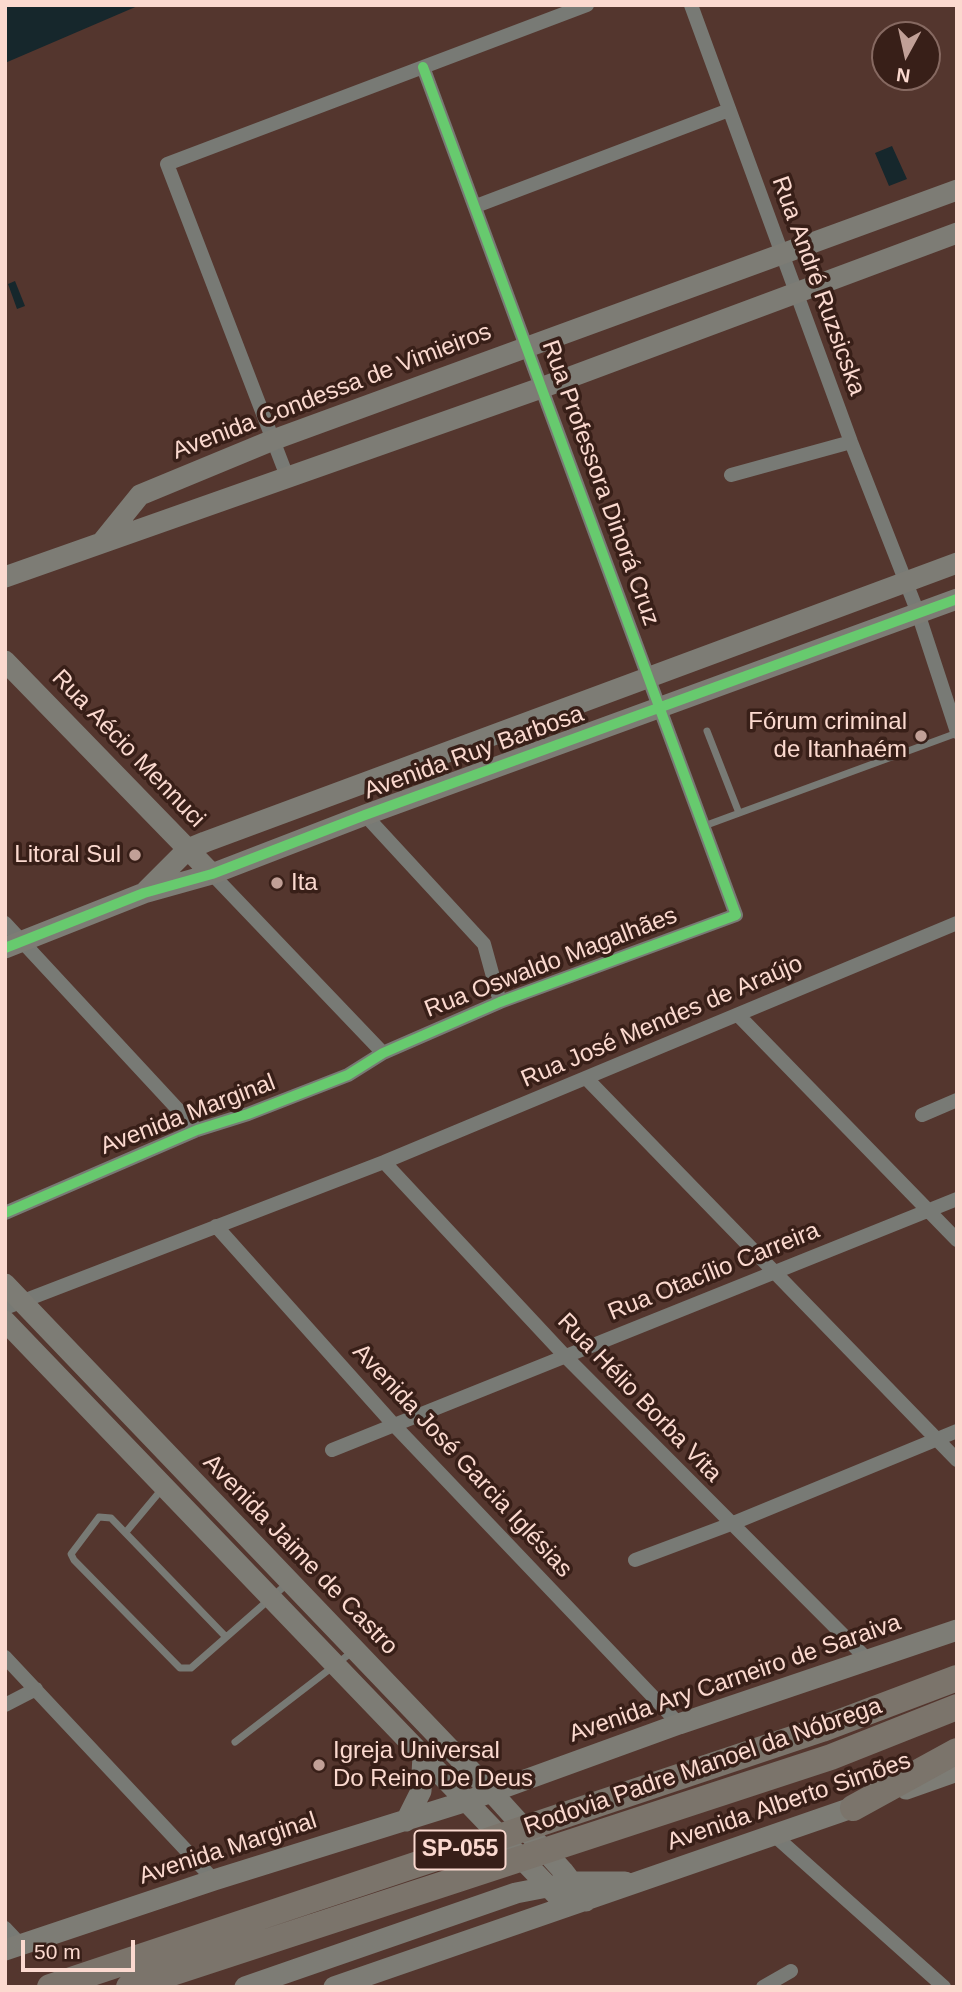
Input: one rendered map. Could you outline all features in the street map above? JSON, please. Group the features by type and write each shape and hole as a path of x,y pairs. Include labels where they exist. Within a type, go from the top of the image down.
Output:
{"highway":[{"name":"Rodovia Padre Manoel da Nóbrega","path":"50,1987 822,1729 957,1678"},
{"name":"Rodovia Padre Manoel da Nóbrega","path":"129,1987 831,1757 957,1707"},
{"path":"853,1808 957,1751"}],"street":[{"path":"288,479 167,164 587,5"},
{"name":"Rua André Ruzsicska","path":"691,5 851,442 918,613 957,732"},
{"name":"Rua Professora Dinorá Cruz","path":"423,67 662,708 736,915"},
{"path":"476,206 729,110"},
{"name":"Avenida Condessa de Vimieiros","path":"102,542 140,495 273,440 957,190"},
{"path":"5,577 541,388 957,233"},
{"path":"731,475 851,442"},
{"name":"Avenida Ruy Barbosa","path":"144,893 188,849 957,563"},
{"name":"Avenida Ruy Barbosa","path":"14,944 144,893 212,874 365,815 957,599"},
{"name":"Rua Aécio Mennuci","path":"5,661 212,874"},
{"path":"365,815 484,944 500,1002"},
{"path":"212,874 383,1053"},
{"name":"Rua Oswaldo Magalhães","path":"383,1053 500,1002 736,915"},
{"path":"5,923 14,944 197,1130"},
{"name":"Rua José Mendes de Araújo","path":"216,1226 384,1162 957,923"},
{"path":"738,1015 957,1240"},
{"name":"Avenida Marginal","path":"5,1213 197,1130 248,1114 348,1075 383,1053"},
{"path":"586,1078 957,1460"},
{"path":"922,1115 957,1100"},
{"name":"Rua Hélio Borba Vita","path":"384,1162 566,1357 867,1660"},
{"name":"Rua Otacílio Carreira","path":"332,1450 957,1199"},
{"path":"14,1305 216,1226"},
{"name":"Avenida José Garcia Iglésias","path":"216,1226 394,1426 679,1724"},
{"name":"Avenida Jaime de Castro","path":"5,1284 14,1305 49,1330 491,1792 573,1882 577,1904"},
{"name":"Avenida Jaime de Castro","path":"5,1321 519,1856 551,1886 577,1904"},
{"path":"30,1347 49,1330"},
{"path":"635,1560 732,1524 957,1431"},
{"name":"Avenida Ary Carneiro de Saraiva","path":"467,1801 679,1724 957,1630"},
{"path":"5,1657 214,1880"},
{"path":"5,1705 36,1689"},
{"path":"406,1821 421,1791 423,1756"},
{"name":"Avenida Alberto Simões","path":"339,1986 957,1771"},
{"name":"Avenida Marginal","path":"13,1947 214,1880 467,1801"},
{"path":"775,1836 944,1987"},
{"path":"516,1893 522,1880 519,1856"},
{"path":"556,1863 599,1881"},
{"name":"Avenida Alberto Simões","path":"246,1987 516,1893 573,1882 638,1882"},
{"path":"5,1928 13,1947"},
{"path":"763,1987 791,1971"}],"lane":[{"path":"707,731 738,813"},
{"path":"704,826 957,732"},
{"path":"126,1532 164,1486"},
{"path":"226,1637 111,1518 99,1517 75,1546 71,1554 74,1560 180,1668 191,1668 290,1581"},
{"path":"235,1742 338,1665 355,1649"}],"shaded area":[{"path":"5,5 140,5 5,63"},
{"path":"892,146 907,179 889,186 875,153"},
{"path":"15,281 25,306 17,309 8,284"}],"cycle path":[{"path":"5,1213 197,1130 248,1114 348,1075 383,1053 500,1002 736,915 423,67"},
{"path":"5,948 144,893 212,874 365,815 957,599"}],"place":[{"name":"Fórum criminal de Itanhaém","path":"921,736"},
{"name":"Litoral Sul","path":"135,855"},
{"name":"Ita","path":"277,883"},
{"name":"Igreja Universal Do Reino De Deus","path":"319,1765"}]}
